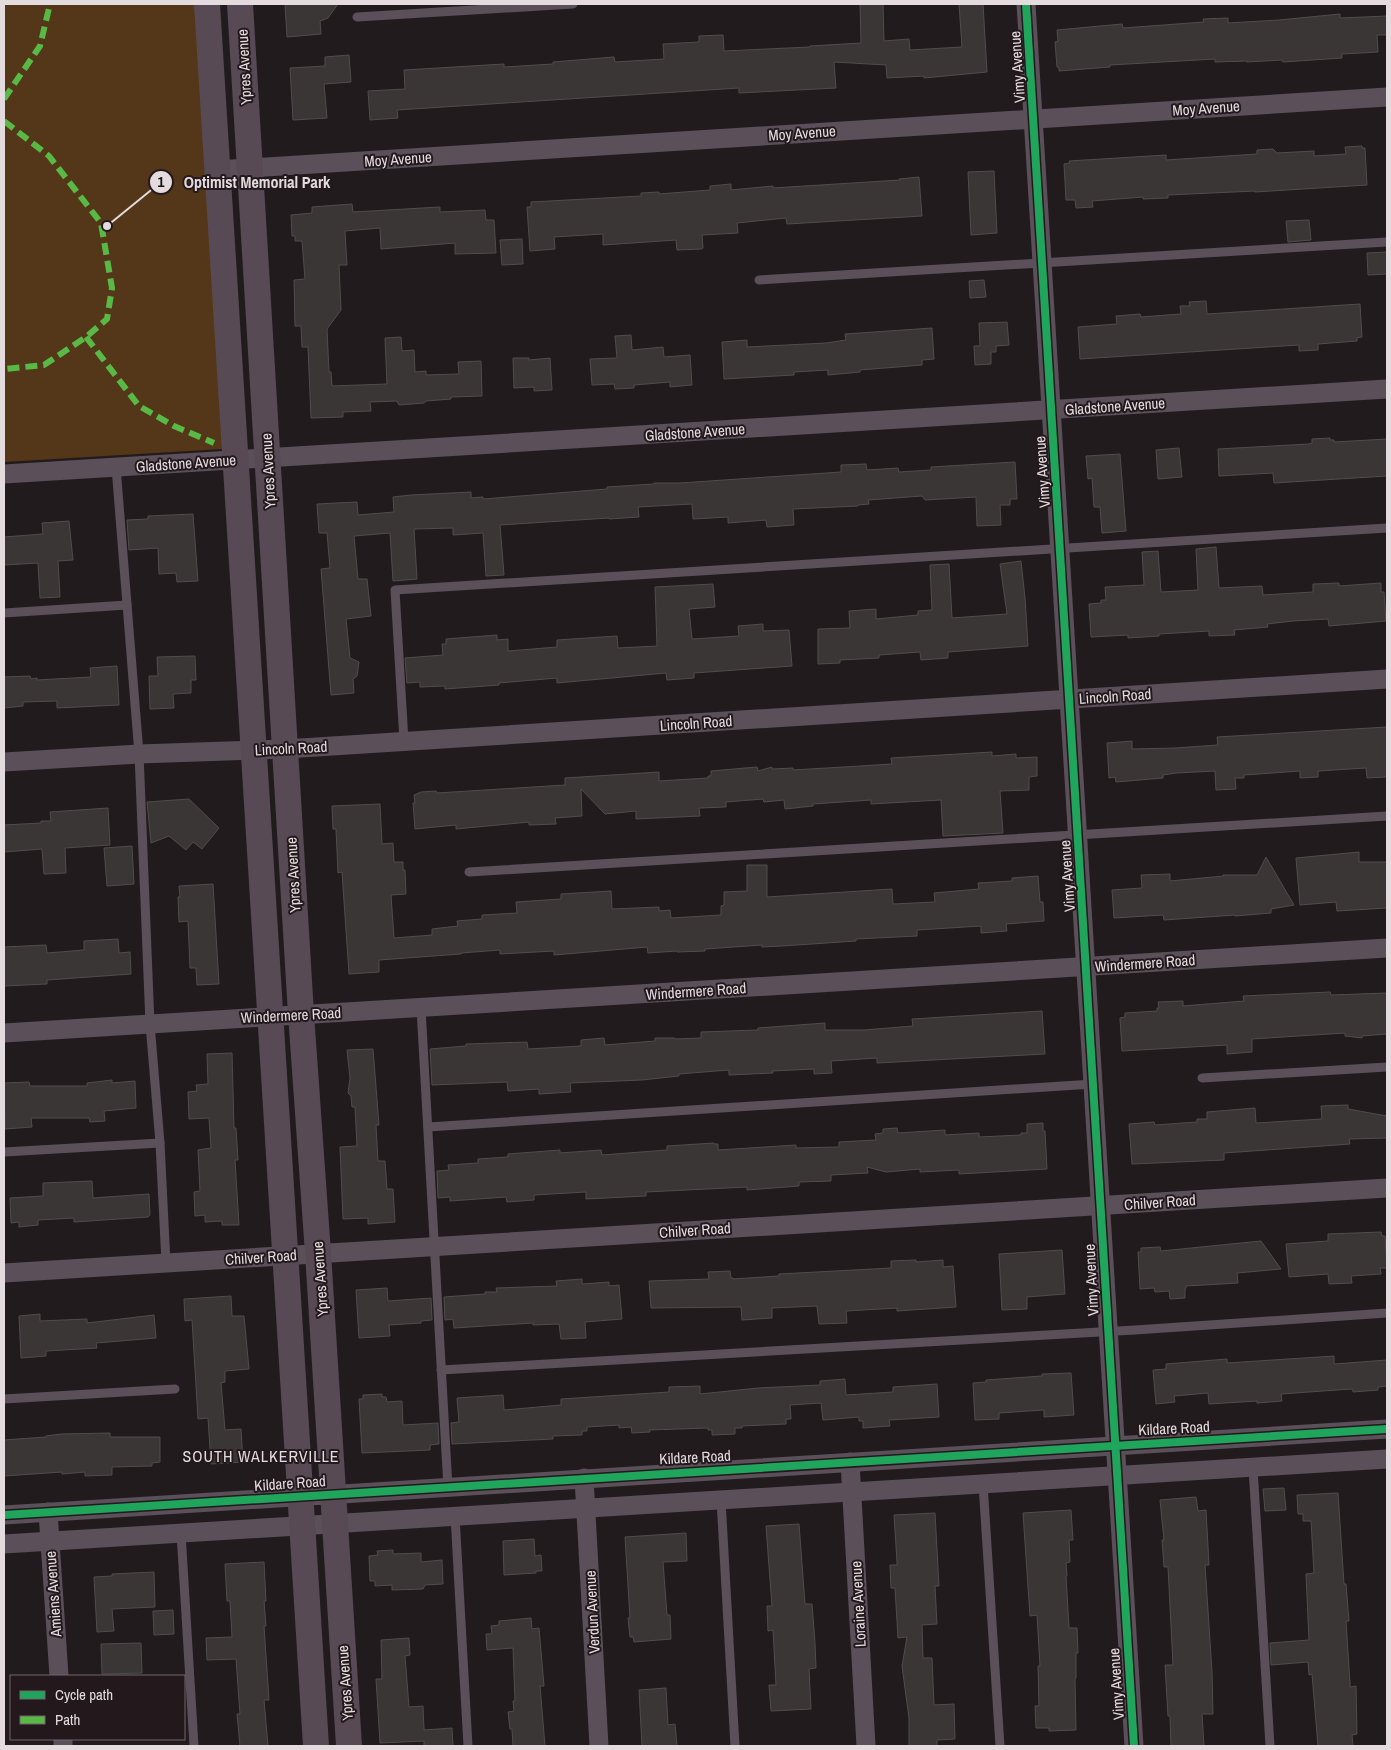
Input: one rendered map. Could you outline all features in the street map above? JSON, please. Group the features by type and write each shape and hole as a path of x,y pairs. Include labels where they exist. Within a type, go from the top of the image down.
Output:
{"main road":[{"path":"208,4 316,1746"},
{"name":"Ypres Avenue","path":"240,4 301,1014 336,1524 349,1746"}],"street":[{"name":"Vimy Avenue","path":"1026,4 1134,1746"},
{"name":"Moy Avenue","path":"217,170 1387,97"},
{"name":"Gladstone Avenue","path":"4,474 1387,389"},
{"name":"Lincoln Road","path":"4,762 139,754 253,751 1387,679"},
{"name":"Windermere Road","path":"4,1033 1387,948"},
{"name":"Chilver Road","path":"4,1273 1387,1188"},
{"name":"Kildare Road","path":"4,1515 1387,1429"},
{"path":"1387,1429 1387,1450"},
{"path":"4,1544 1387,1459"},
{"name":"Loraine Avenue","path":"850,1462 866,1746"},
{"name":"Verdun Avenue","path":"584,1478 599,1746"},
{"name":"Amiens Avenue","path":"48,1512 59,1675"}],"lane":[{"path":"357,17 573,4"},
{"path":"759,280 1387,242"},
{"path":"116,468 139,754 150,1024 160,1143 166,1263"},
{"path":"404,741 395,590 1387,528"},
{"path":"4,613 127,606"},
{"path":"469,872 1387,816"},
{"path":"421,1008 448,1488"},
{"path":"1202,1078 1387,1067"},
{"path":"428,1127 1093,1084"},
{"path":"4,1152 160,1143"},
{"path":"441,1370 1108,1332 1387,1313"},
{"path":"4,1399 175,1390"},
{"path":"1253,1468 1270,1746"},
{"path":"983,1484 1000,1746"},
{"path":"721,1500 735,1746"},
{"path":"455,1516 468,1746"},
{"path":"181,1533 194,1746"}],"shaded area":[{"path":"4,4 197,4 223,449 4,462"}],"building":[{"path":"285,4 338,4 328,18 320,21 321,34 287,37"},
{"path":"860,4 883,4 884,41 909,39 910,50 962,47 959,4 983,4 987,72 924,78 924,76 887,78 886,65 834,62 836,88 739,93 739,88 397,110 398,118 370,120 368,91 405,89 404,70 504,64 504,67 553,64 553,62 614,57 615,62 664,59 663,44 699,42 699,36 723,35 724,51 861,43"},
{"path":"1340,14 1340,18 1387,16 1387,35 1377,35 1378,52 1342,54 1342,58 1283,62 1282,60 1215,62 1215,59 1110,65 1110,67 1059,71 1059,67 1057,67 1055,42 1058,41 1057,30 1122,24 1123,28 1204,22 1203,19 1228,18 1228,23"},
{"path":"349,55 351,82 324,84 327,118 293,120 290,68 325,66 325,57"},
{"path":"1362,146 1362,148 1365,148 1367,185 1168,195 1168,198 1143,199 1143,197 1092,201 1093,207 1076,208 1075,200 1066,200 1064,164 1070,163 1069,161 1166,155 1166,160 1257,154 1257,150 1273,149 1277,153 1314,151 1314,156 1346,154 1345,147"},
{"path":"994,171 997,233 971,235 968,172"},
{"path":"919,177 922,216 787,224 786,218 737,223 738,233 702,235 703,248 701,249 677,250 676,240 603,245 603,234 554,237 555,249 530,251 527,207 531,207 531,202 641,196 641,193 659,192 659,194 710,190 710,186 731,184 731,190 773,186 773,188 900,180"},
{"path":"352,204 353,212 440,207 440,212 485,210 486,220 494,220 496,253 455,254 455,243 381,249 380,228 345,231 347,265 339,265 341,310 327,329 329,372 331,372 332,386 387,384 385,338 401,337 402,351 414,350 415,372 426,371 426,375 459,374 458,362 481,361 482,396 451,397 451,399 399,405 397,401 370,402 371,411 343,412 343,417 311,418 308,347 302,347 301,326 295,326 294,280 305,279 302,241 295,241 295,236 292,236 291,215 312,213 312,207"},
{"path":"1309,220 1311,240 1288,242 1286,221"},
{"path":"522,239 523,264 502,265 500,240"},
{"path":"1387,252 1387,274 1368,275 1367,253"},
{"path":"984,280 986,297 970,298 969,281"},
{"path":"1206,301 1207,314 1360,304 1362,337 1357,338 1357,341 1318,344 1318,350 1299,351 1299,345 1080,359 1078,327 1117,324 1116,316 1140,314 1141,317 1181,314 1180,306 1190,306 1189,302"},
{"path":"1007,322 1009,345 996,346 996,352 991,352 991,364 975,365 974,346 980,346 979,323"},
{"path":"932,328 934,359 922,360 922,365 860,370 860,372 828,375 828,370 794,372 794,375 724,379 722,342 747,340 747,347 826,343 846,340 845,334"},
{"path":"631,335 632,350 663,347 664,357 690,355 692,385 670,387 670,382 634,385 634,388 615,389 614,384 592,385 590,359 617,358 615,336"},
{"path":"513,358 529,358 529,360 550,358 552,390 534,391 534,387 514,388"},
{"path":"1330,438 1334,442 1387,439 1387,476 1274,483 1273,473 1219,476 1218,449 1309,444 1312,443 1312,439"},
{"path":"1179,448 1182,477 1158,479 1156,450"},
{"path":"1120,454 1126,531 1102,533 1100,507 1094,507 1092,478 1088,479 1086,456"},
{"path":"1015,462 1017,499 1010,499 1010,505 1000,505 1001,525 977,526 976,497 925,500 922,496 868,500 869,504 858,506 793,509 794,525 767,527 766,520 728,523 728,517 693,519 692,504 638,507 639,517 500,525 504,575 486,576 483,533 453,535 453,528 414,529 417,579 393,581 390,533 354,536 358,579 367,579 371,616 346,619 350,658 359,662 357,676 353,679 354,693 331,695 321,569 330,568 327,533 319,533 317,504 357,502 358,515 394,512 393,497 411,495 471,492 471,498 483,497 483,499 607,489 607,487 654,483 680,483 841,472 841,465 866,464 867,470 898,468 899,472 931,470 931,467"},
{"path":"193,514 198,581 177,582 176,573 159,574 158,548 129,550 127,520 148,519 148,516"},
{"path":"69,521 73,560 58,561 60,597 40,598 38,563 4,565 4,537 43,534 42,523"},
{"path":"1216,547 1219,588 1262,586 1263,595 1313,592 1313,584 1339,583 1339,586 1381,583 1381,592 1384,592 1386,621 1329,626 1328,619 1293,621 1267,624 1268,627 1234,630 1235,635 1209,636 1209,631 1128,638 1128,635 1091,637 1089,604 1101,603 1101,600 1106,600 1105,587 1144,585 1142,552 1158,551 1161,592 1198,590 1196,549"},
{"path":"1021,561 1028,646 948,652 948,658 921,660 920,652 879,655 879,658 840,660 840,663 818,664 818,629 850,628 849,611 876,609 876,619 918,615 918,611 932,610 930,565 949,564 952,618 1007,614 1000,564"},
{"path":"713,584 715,607 689,609 692,639 739,636 738,626 763,624 763,631 789,630 792,666 694,673 694,678 667,680 666,673 557,683 557,678 445,689 445,686 420,687 420,682 407,683 405,658 443,655 442,644 446,644 446,639 497,635 497,640 508,639 508,651 557,647 557,640 617,636 618,648 657,646 655,587"},
{"path":"195,656 196,680 191,680 191,693 173,694 174,708 150,709 149,676 158,676 157,657"},
{"path":"117,666 119,705 57,708 57,701 23,702 23,706 4,708 4,677 30,676 31,679 37,678 37,680 91,677 90,668"},
{"path":"1387,727 1387,776 1385,777 1367,778 1366,768 1318,771 1318,777 1300,778 1300,771 1244,775 1244,778 1235,778 1236,789 1216,790 1215,771 1176,773 1163,775 1163,778 1116,782 1115,777 1109,778 1107,743 1132,741 1132,749 1175,748 1218,745 1217,737"},
{"path":"992,752 992,756 1016,754 1016,758 1037,757 1037,776 1029,777 1029,790 1000,791 1003,833 943,836 941,800 871,804 871,800 813,804 813,806 785,809 784,800 764,802 763,799 726,802 726,807 699,808 700,816 636,819 636,811 605,814 581,789 582,816 555,818 556,824 529,825 529,822 456,829 456,825 415,829 414,795 421,792 436,791 437,793 565,785 565,778 659,772 659,781 708,778 708,776 711,776 711,771 757,767 758,771 772,767 772,769 793,768 793,770 892,764 891,758"},
{"path":"189,799 219,828 202,849 193,842 186,850 169,836 151,843 147,802"},
{"path":"380,804 382,844 393,843 394,862 403,862 403,870 405,870 406,894 391,895 394,938 432,935 432,929 458,926 457,921 482,919 482,915 517,913 516,902 561,899 561,894 611,891 612,909 659,907 659,911 670,910 671,918 721,915 721,906 724,905 724,892 747,891 747,865 767,865 767,897 892,889 893,904 935,902 934,893 979,889 978,883 1012,881 1012,878 1038,876 1040,902 1043,902 1044,921 1006,924 1007,931 981,933 981,926 917,930 917,936 856,939 856,941 782,946 762,947 762,945 705,949 705,951 648,953 647,947 554,955 554,951 500,954 500,950 379,960 379,972 349,974 342,872 338,873 336,829 333,829 332,806"},
{"path":"108,808 110,845 65,848 66,873 44,874 42,849 4,852 4,825 51,821 50,812"},
{"path":"132,846 134,884 107,886 104,848"},
{"path":"1359,852 1359,862 1387,862 1387,908 1337,911 1336,902 1300,905 1296,858"},
{"path":"1266,857 1294,905 1271,909 1271,913 1235,916 1164,920 1163,915 1114,918 1112,890 1142,888 1141,875 1170,874 1170,881 1223,875 1257,875"},
{"path":"213,884 219,984 197,985 196,968 190,968 188,921 179,922 179,886"},
{"path":"118,939 119,953 130,952 131,974 47,980 47,984 4,986 4,947 46,945 47,953 84,950 84,941"},
{"path":"1330,992 1331,995 1387,993 1387,1034 1362,1036 1362,1038 1345,1036 1345,1033 1252,1039 1252,1052 1227,1054 1227,1045 1122,1051 1120,1018 1125,1017 1125,1013 1157,1011 1157,1008 1159,1008 1158,1002 1183,1001 1183,1006 1244,1001 1243,996"},
{"path":"1042,1011 1045,1054 877,1063 877,1058 831,1061 832,1073 814,1074 814,1069 729,1075 729,1070 679,1074 679,1076 642,1080 570,1083 571,1092 539,1094 539,1089 508,1091 507,1082 432,1085 430,1049 466,1046 466,1044 527,1042 528,1049 581,1046 581,1040 604,1038 605,1045 655,1041 655,1038 701,1038 701,1032 758,1030 758,1028 825,1023 825,1030 864,1030 913,1026 912,1019"},
{"path":"373,1049 379,1125 376,1125 378,1161 385,1161 387,1189 393,1189 395,1222 368,1224 368,1218 343,1219 340,1147 357,1146 355,1107 352,1107 351,1096 348,1093 350,1078 347,1050"},
{"path":"232,1053 234,1128 236,1128 238,1160 235,1160 239,1225 222,1225 222,1221 205,1222 205,1215 195,1216 194,1192 200,1191 198,1150 211,1148 209,1118 189,1119 188,1092 197,1091 196,1085 208,1084 207,1054"},
{"path":"112,1080 112,1083 135,1081 136,1108 104,1111 105,1121 90,1122 89,1118 31,1118 32,1127 5,1129 4,1083 29,1082 30,1086 87,1086 87,1083"},
{"path":"1348,1105 1348,1109 1387,1116 1387,1138 1349,1139 1350,1144 1224,1153 1224,1160 1132,1164 1129,1124 1154,1122 1155,1125 1197,1122 1197,1119 1207,1119 1207,1112 1255,1108 1256,1123 1322,1119 1321,1106"},
{"path":"1043,1123 1047,1169 959,1174 959,1170 920,1172 920,1169 886,1172 867,1167 868,1173 831,1175 831,1181 799,1182 799,1186 747,1190 747,1187 646,1192 646,1196 586,1199 586,1192 534,1195 534,1200 507,1202 506,1197 450,1201 450,1197 438,1198 437,1171 449,1170 448,1165 478,1163 478,1159 508,1157 508,1154 560,1150 560,1153 601,1150 602,1155 667,1150 667,1146 714,1143 718,1144 718,1150 796,1145 796,1148 839,1147 839,1142 876,1140 875,1134 883,1133 883,1129 897,1128 898,1133 945,1130 945,1135 979,1133 979,1137 1021,1135 1021,1133 1027,1133 1027,1124"},
{"path":"92,1181 93,1198 149,1194 150,1215 148,1217 74,1222 74,1218 38,1220 38,1225 19,1227 19,1222 11,1223 10,1198 43,1196 43,1183"},
{"path":"1381,1232 1382,1236 1385,1236 1387,1268 1380,1268 1381,1274 1351,1276 1352,1283 1329,1284 1328,1274 1289,1277 1286,1244 1328,1241 1328,1234"},
{"path":"1261,1241 1281,1269 1237,1273 1238,1283 1186,1286 1185,1298 1170,1299 1169,1291 1155,1292 1154,1288 1140,1289 1138,1252 1141,1252 1141,1248 1160,1247 1161,1251"},
{"path":"1062,1250 1065,1294 1027,1297 1027,1309 1002,1310 999,1254"},
{"path":"916,1260 916,1262 943,1260 943,1267 953,1266 956,1307 897,1311 897,1308 846,1311 847,1323 819,1324 817,1306 772,1308 772,1318 742,1320 741,1307 651,1308 649,1281 709,1279 708,1272 730,1271 731,1278 733,1279 779,1276 779,1274 891,1268 891,1261"},
{"path":"582,1279 582,1284 609,1282 609,1286 619,1285 622,1319 585,1322 586,1338 561,1339 559,1324 533,1325 533,1323 454,1328 453,1319 445,1320 444,1297 497,1292 496,1288 557,1286 556,1281"},
{"path":"387,1288 388,1301 431,1298 432,1320 421,1321 421,1323 389,1325 390,1336 359,1338 356,1290"},
{"path":"231,1296 232,1316 244,1316 249,1369 225,1371 225,1382 221,1383 225,1430 241,1429 243,1462 211,1464 208,1418 198,1419 192,1320 185,1321 184,1299"},
{"path":"40,1314 40,1321 87,1319 87,1323 154,1315 156,1338 96,1343 97,1348 46,1351 46,1356 21,1358 19,1316"},
{"path":"1334,1356 1334,1364 1387,1360 1387,1386 1378,1387 1378,1390 1353,1392 1351,1389 1281,1394 1282,1401 1257,1403 1257,1401 1209,1404 1208,1393 1174,1396 1175,1402 1156,1404 1153,1370 1166,1369 1166,1364 1227,1359 1227,1363"},
{"path":"1071,1373 1074,1415 1044,1417 1044,1410 999,1413 999,1419 975,1420 973,1383 986,1382 986,1380 1042,1376 1042,1374"},
{"path":"845,1379 846,1395 893,1392 893,1387 937,1384 939,1417 889,1420 890,1426 863,1428 863,1421 859,1421 859,1417 823,1420 821,1403 790,1405 791,1419 786,1419 786,1424 742,1426 742,1428 735,1428 735,1434 712,1435 712,1430 708,1430 708,1428 649,1430 650,1432 632,1433 631,1427 619,1428 619,1425 587,1427 587,1431 582,1431 582,1435 553,1436 553,1439 452,1444 451,1423 459,1422 457,1398 503,1395 504,1410 561,1405 561,1399 669,1392 669,1387 700,1386 700,1394 758,1388 820,1385 820,1381"},
{"path":"382,1394 382,1397 386,1397 387,1402 402,1401 403,1425 438,1423 439,1444 430,1445 430,1450 362,1453 359,1399 363,1399 363,1395"},
{"path":"110,1433 110,1437 160,1437 160,1462 152,1463 152,1466 112,1467 112,1475 85,1476 85,1472 62,1474 62,1472 4,1476 4,1440 61,1434"},
{"path":"1284,1488 1286,1510 1265,1511 1263,1489"},
{"path":"1338,1493 1344,1584 1346,1584 1349,1621 1346,1621 1350,1687 1356,1686 1357,1734 1352,1735 1353,1746 1318,1746 1312,1674 1309,1675 1308,1662 1271,1665 1270,1643 1309,1640 1306,1574 1314,1573 1311,1521 1303,1521 1303,1514 1298,1514 1297,1495"},
{"path":"1196,1497 1198,1511 1206,1510 1209,1565 1205,1565 1213,1714 1202,1714 1204,1746 1176,1746 1171,1745 1170,1716 1168,1716 1165,1665 1173,1665 1168,1567 1164,1567 1162,1540 1164,1540 1160,1500"},
{"path":"1071,1510 1073,1540 1069,1540 1070,1562 1066,1563 1066,1576 1069,1628 1077,1628 1076,1730 1049,1731 1049,1728 1036,1728 1035,1706 1039,1706 1038,1666 1040,1666 1037,1615 1030,1616 1023,1513"},
{"path":"935,1513 939,1586 935,1586 937,1624 922,1625 923,1658 932,1658 934,1705 954,1704 955,1739 937,1740 937,1746 909,1746 909,1718 902,1666 907,1637 898,1638 895,1588 891,1588 890,1565 897,1565 894,1515"},
{"path":"799,1524 805,1604 812,1604 815,1643 816,1668 809,1669 811,1709 771,1711 769,1685 776,1685 773,1630 768,1631 767,1606 772,1606 766,1526"},
{"path":"686,1533 687,1561 663,1562 671,1639 634,1642 633,1637 630,1637 628,1618 630,1618 625,1537"},
{"path":"534,1539 535,1556 541,1555 542,1571 504,1575 503,1541"},
{"path":"393,1550 393,1554 421,1553 421,1562 442,1560 443,1584 425,1585 423,1589 392,1590 392,1585 375,1586 375,1581 370,1581 369,1556 378,1555 377,1551"},
{"path":"264,1562 266,1626 264,1626 269,1700 264,1700 268,1746 240,1746 237,1714 240,1714 236,1659 207,1660 206,1638 232,1637 230,1601 227,1601 225,1564"},
{"path":"154,1572 155,1607 112,1609 114,1631 97,1632 94,1577"},
{"path":"173,1610 174,1634 154,1635 153,1611"},
{"path":"531,1618 532,1629 539,1628 544,1686 540,1686 545,1746 513,1746 508,1712 514,1711 513,1701 515,1701 513,1648 487,1650 486,1634 492,1634 491,1626 499,1625 499,1621"},
{"path":"409,1638 410,1655 405,1656 409,1707 423,1706 424,1730 452,1728 453,1746 424,1746 424,1741 380,1743 376,1679 382,1679 381,1640"},
{"path":"141,1643 142,1673 102,1674 101,1644"},
{"path":"666,1688 668,1725 675,1724 677,1746 642,1746 639,1690"}],"marked path":[{"path":"4,99 40,46 50,4"},
{"path":"4,121 49,156 101,223 112,288 107,319 86,337 44,365 4,369"},
{"path":"86,337 139,406 174,426 214,443"}],"cycle path":[{"path":"1026,4 1134,1746"},
{"path":"4,1515 1387,1429"}],"place":[{"name":"Optimist Memorial Park","path":"107,226"}],"district":[{"name":"SOUTH WALKERVILLE","path":"261,1456"}]}
